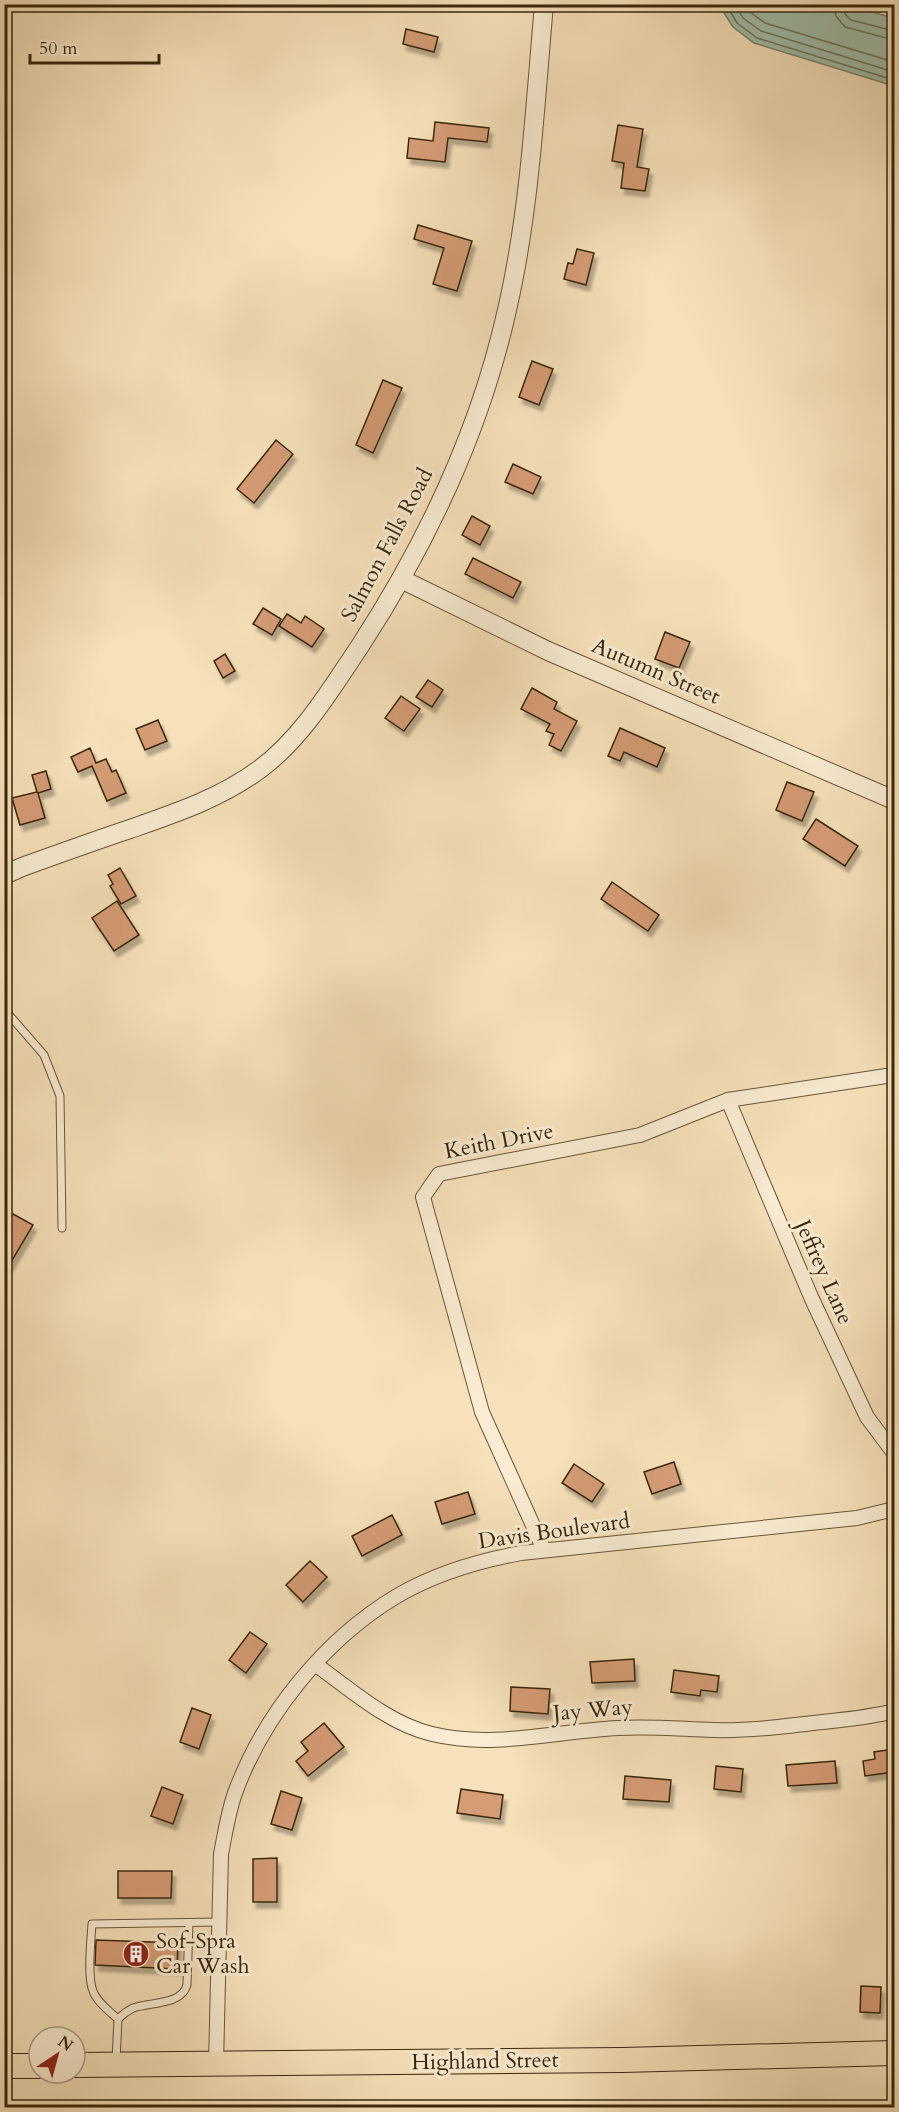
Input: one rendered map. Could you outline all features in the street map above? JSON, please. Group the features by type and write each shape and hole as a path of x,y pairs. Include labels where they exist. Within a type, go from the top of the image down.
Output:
{"highway":[{"name":"Highland Street","path":"87,2065 623,2060 894,2053"},
{"path":"4,2066 27,2066"}],"street":[{"name":"Salmon Falls Road","path":"4,876 71,849 191,808 227,791 261,769 287,745 339,677 401,579 431,525 463,452 508,309 530,170 544,4"},
{"name":"Autumn Street","path":"401,579 548,651 894,800"},
{"name":"Keith Drive","path":"544,1550 482,1412 423,1197 439,1174 640,1135 728,1100 886,1076"},
{"name":"Jeffrey Lane","path":"728,1100 811,1298 862,1407 894,1453"},
{"name":"Davis Boulevard","path":"216,2064 221,1854 235,1793 261,1739 279,1710 315,1665 375,1611 423,1583 470,1564 521,1553 857,1518 894,1509"},
{"name":"Jay Way","path":"315,1665 369,1703 400,1721 430,1734 458,1739 525,1738 618,1727 758,1729 894,1712"}],"lane":[{"path":"4,1009 44,1055 60,1096 62,1228"},
{"path":"116,2065 118,2019 135,2007 178,1998 185,1992 189,1923"},
{"path":"118,2019 92,1990 90,1980 92,1924 219,1923"}],"water":[{"path":"719,5 847,5 894,18 894,86 754,43 733,27"}],"building":[{"path":"406,29 438,37 434,52 403,44"},
{"path":"435,122 489,128 487,142 448,138 445,162 407,158 409,138 433,141"},
{"path":"618,125 643,129 637,167 649,169 645,191 621,188 624,163 612,161"},
{"path":"418,225 472,241 457,291 433,284 444,248 414,239"},
{"path":"577,249 594,253 586,285 564,279 568,263 573,264"},
{"path":"532,361 553,369 539,405 519,397"},
{"path":"383,380 402,388 373,453 356,445"},
{"path":"276,440 293,454 254,503 237,489"},
{"path":"513,464 541,477 533,494 505,482"},
{"path":"472,516 490,526 480,545 462,535"},
{"path":"473,558 521,582 513,598 465,574"},
{"path":"263,608 281,619 272,635 253,624"},
{"path":"287,614 301,623 305,616 324,629 312,647 279,626"},
{"path":"665,632 690,642 679,668 655,659"},
{"path":"225,654 235,671 223,678 214,661"},
{"path":"428,680 443,690 432,707 416,697"},
{"path":"532,688 557,702 554,709 577,721 561,751 549,745 554,734 546,731 550,724 521,709"},
{"path":"401,696 420,709 404,731 385,718"},
{"path":"158,720 167,741 145,750 136,729"},
{"path":"620,728 665,748 657,767 624,752 620,761 608,756"},
{"path":"90,748 96,763 106,759 112,772 116,770 126,793 107,801 92,766 78,772 71,757"},
{"path":"46,771 51,789 38,793 45,818 20,825 12,798 37,792 32,775"},
{"path":"787,782 814,792 802,821 776,810"},
{"path":"816,819 858,846 845,866 803,839"},
{"path":"120,868 136,896 121,904 110,886 113,884 108,875"},
{"path":"612,882 659,915 648,931 601,899"},
{"path":"117,901 139,935 114,951 92,918"},
{"path":"4,1209 33,1225 4,1274"},
{"path":"674,1462 681,1484 652,1494 644,1472"},
{"path":"574,1464 604,1484 592,1502 562,1483"},
{"path":"468,1492 475,1514 442,1524 435,1502"},
{"path":"392,1515 402,1535 362,1556 352,1536"},
{"path":"310,1561 327,1577 303,1602 286,1585"},
{"path":"250,1632 267,1644 246,1673 229,1660"},
{"path":"634,1659 635,1681 592,1683 590,1662"},
{"path":"674,1670 719,1676 717,1692 701,1690 700,1696 671,1692"},
{"path":"511,1687 550,1689 548,1714 510,1711"},
{"path":"192,1708 211,1715 199,1749 180,1742"},
{"path":"324,1723 344,1747 308,1776 296,1761 308,1751 301,1742"},
{"path":"894,1749 894,1772 865,1776 863,1761 875,1759 874,1752"},
{"path":"835,1761 837,1783 788,1786 786,1765"},
{"path":"716,1766 743,1769 741,1792 714,1789"},
{"path":"625,1776 671,1780 669,1802 623,1799"},
{"path":"162,1787 183,1795 173,1824 151,1816"},
{"path":"461,1789 503,1795 500,1819 457,1813"},
{"path":"281,1791 302,1798 292,1830 271,1824"},
{"path":"277,1858 277,1902 253,1902 253,1859"},
{"path":"118,1871 172,1871 171,1898 118,1898"},
{"name":"Sof-Spra Car Wash","path":"96,1940 178,1943 177,1969 95,1965"},
{"path":"861,1986 881,1987 880,2013 860,2012"}],"place":[{"name":"Sof-Spra Car Wash","path":"136,1954"}]}
